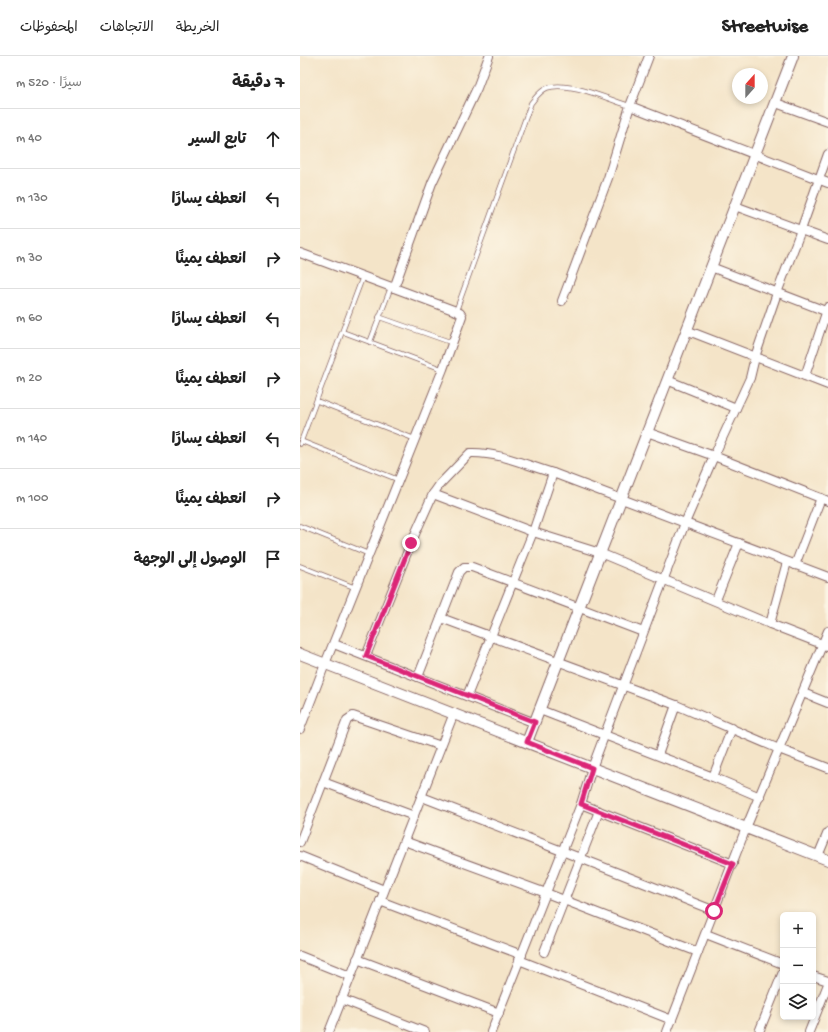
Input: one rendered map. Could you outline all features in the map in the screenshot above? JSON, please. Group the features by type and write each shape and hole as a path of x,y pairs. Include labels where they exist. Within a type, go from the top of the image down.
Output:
{"street":[{"path":"393,287 432,183 477,88 489,56"},
{"path":"562,302 608,178 630,106 649,56"},
{"path":"527,742 793,56"},
{"path":"776,103 828,122"},
{"path":"630,106 828,183"},
{"path":"491,1032 581,804 592,768 685,523 750,378 777,293 802,230 828,154"},
{"path":"735,206 828,240"},
{"path":"300,253 456,311 460,313 462,318 443,370 300,730"},
{"path":"711,266 777,293 827,310 805,376"},
{"path":"686,330 828,385"},
{"path":"667,380 736,408"},
{"path":"647,432 714,456 824,500 791,564 770,624"},
{"path":"366,656 411,543 433,494 440,484 470,453 483,453 501,457 553,473 828,577"},
{"path":"467,696 533,532 553,473"},
{"path":"433,494 533,532 600,553 663,580 716,600 770,624 826,645"},
{"path":"716,600 739,543"},
{"path":"418,677 459,572 464,567 472,567 643,632"},
{"path":"441,618 676,706 828,768"},
{"path":"667,1032 746,828 803,693 826,645 828,631"},
{"path":"334,644 535,722"},
{"path":"300,654 823,858 828,832"},
{"path":"803,693 828,703"},
{"path":"658,755 676,706"},
{"path":"540,710 658,755 760,797"},
{"path":"329,1032 454,713"},
{"path":"300,842 347,720 353,716 441,746"},
{"path":"713,777 732,728"},
{"path":"324,782 414,816"},
{"path":"422,797 714,911"},
{"path":"581,804 733,864"},
{"path":"544,952 599,811"},
{"path":"404,841 546,893 698,952"},
{"path":"300,856 384,890"},
{"path":"380,901 672,1020"},
{"path":"706,934 780,963"},
{"path":"300,956 350,976"},
{"path":"357,958 499,1013"},
{"path":"809,1032 828,983 816,977"},
{"path":"758,1032 780,979"},
{"path":"341,999 425,1032"}],"lane":[{"path":"456,311 531,103 539,93 554,86 564,86 630,106"},
{"path":"363,276 301,443 399,480"},
{"path":"370,342 379,317 393,287"},
{"path":"379,317 453,343"},
{"path":"342,332 443,370"},
{"path":"317,401 415,439"},
{"path":"300,526 369,554"},
{"path":"300,566 356,588"}],"route":[{"path":"411,543 366,656 535,722 527,742 592,768 581,804 733,864 714,911"}]}
